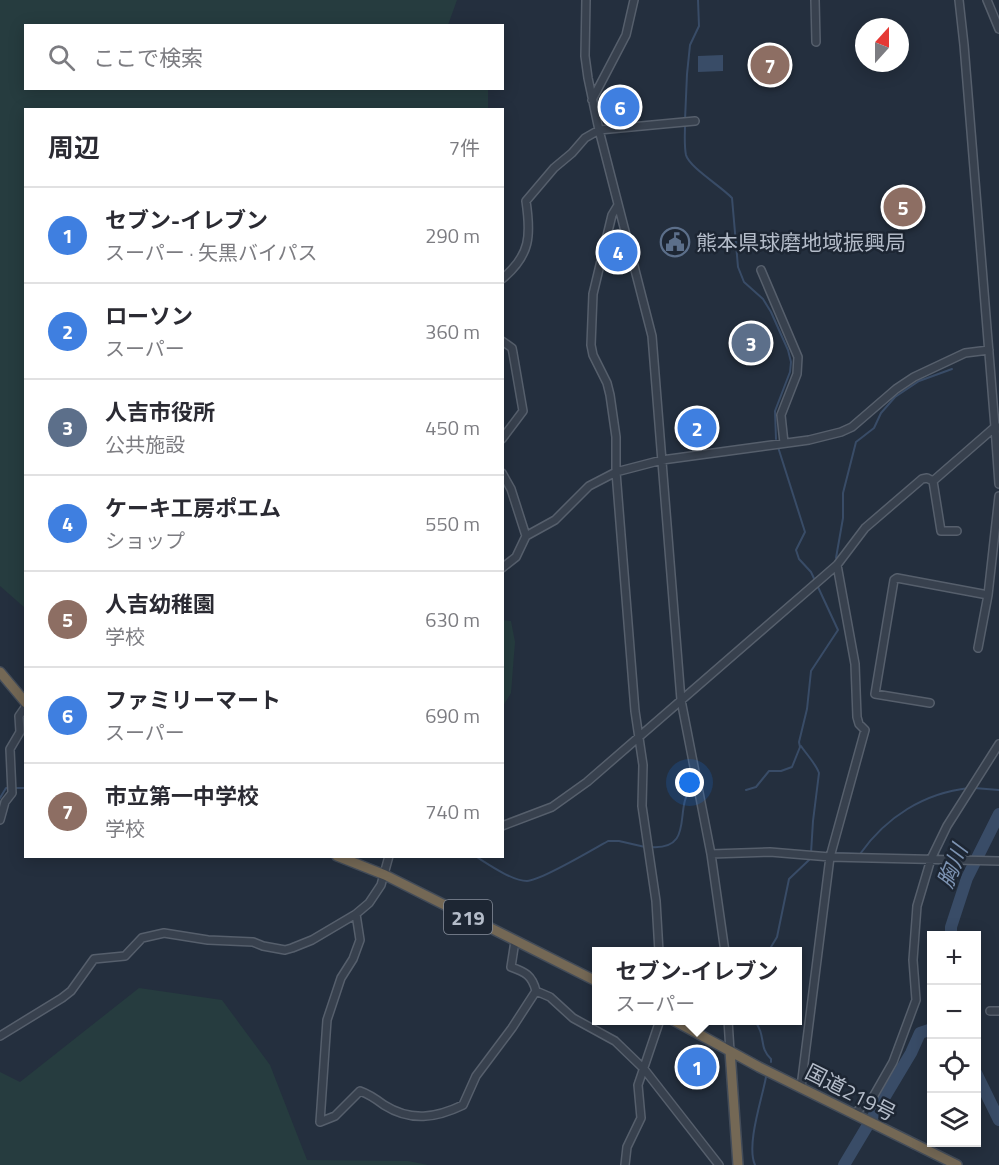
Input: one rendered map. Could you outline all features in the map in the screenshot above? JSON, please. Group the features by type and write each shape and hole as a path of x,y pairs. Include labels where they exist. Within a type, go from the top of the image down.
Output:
{"highway":[{"path":"0,672 24,702"},
{"name":"219","path":"342,858 385,875 592,979"},
{"name":"国道219号","path":"682,1025 957,1165"},
{"path":"730,1051 738,1165"}],"street":[{"path":"586,0 585,56 592,100 652,336 681,700 711,854 724,947"},
{"path":"592,100 626,35 634,0"},
{"path":"815,0 816,42"},
{"path":"958,0 964,45 997,427 999,484"},
{"path":"987,0 999,29"},
{"path":"504,278 520,262 528,243 529,220 526,201 554,168 585,138 599,130 695,121"},
{"path":"618,205 612,215 593,294 591,345 593,356 607,383 616,437 616,472 635,711 643,765 642,806 656,901 660,947"},
{"path":"761,270 798,357 797,374 781,415 784,443"},
{"path":"504,342 512,348 524,411 504,436"},
{"path":"504,566 516,557 526,536 555,520 589,486 616,472 662,460 809,440 841,432 852,427 896,389 914,377 965,353 989,350"},
{"path":"933,481 997,427"},
{"path":"504,477 511,489 526,536"},
{"path":"504,825 552,807 568,797 837,565 865,528 898,499 922,479 927,478 933,481"},
{"path":"933,481 941,531 957,531"},
{"path":"978,648 988,595 999,496"},
{"path":"801,1087 830,857 865,730 859,724 855,700 857,681 855,664 837,565"},
{"path":"930,703 875,694 894,580 897,578 988,595"},
{"path":"0,820 5,802 12,793 10,749 20,732 19,716 24,708"},
{"path":"859,1115 873,1097 893,1062 916,1000 914,960 917,906 933,859 947,826 999,744"},
{"path":"711,854 770,852 830,857 997,861"},
{"path":"0,1036 71,991 94,960 125,956 142,938 164,933 208,940 239,940 285,950 312,940 356,914 369,903 377,893 385,875 389,858"},
{"path":"356,914 360,940 353,959 341,978 327,1020 320,1122 335,1116 360,1091 395,1111 416,1118 445,1114 463,1105 476,1076 536,991 533,980 526,973 511,967 515,941"},
{"path":"536,991 550,997 573,1018 615,1041 644,1069 719,1165"},
{"path":"990,1011 999,1011"},
{"path":"625,1165 627,1147 641,1118 642,1109 638,1085 658,1025"},
{"path":"728,1025 730,1051"}],"green space":[{"path":"0,0 457,0 448,24 24,24 24,90 488,90 488,108 24,108 24,607 0,586"},
{"path":"504,620 511,621 515,642 511,693 504,704"},
{"path":"139,988 222,1000 270,1065 307,1160 408,1161 428,1165 0,1165 0,1072 20,1082"}],"water":[{"path":"723,55 723,71 698,72 698,56"}],"waterway":[{"path":"685,120 690,45 699,26 698,0"},
{"path":"685,125 685,147 688,160 732,198 738,267 744,282 763,299 771,312 788,350 791,362 790,372 775,411 776,439"},
{"path":"836,558 843,518 843,493 856,442 874,428 881,413 895,397 919,381 952,369"},
{"path":"746,790 756,787 769,771 781,771 792,767 800,747 811,671 838,630 811,572 799,559 796,550 805,532 778,447"},
{"path":"771,947 777,937 789,879 809,860 811,853 819,773 801,746"},
{"path":"651,847 665,846 674,841 679,834 684,804 693,787"},
{"path":"0,798 6,788 24,788"},
{"path":"832,853 860,854 882,829 907,809 937,795 969,788"},
{"path":"974,788 999,790"},
{"name":"胸川","path":"951,931 967,878 999,814"},
{"path":"478,858 507,875 527,881 555,870 608,841 645,847"},
{"path":"757,1025 771,1062"},
{"path":"844,1165 911,1053 920,1033 927,1031"},
{"path":"755,1165 753,1134 766,1077"},
{"name":"胸川","path":"981,1083 999,1120"}],"place":[{"name":"市立第一中学校","path":"770,65"},
{"name":"ファミリーマート","path":"620,107"},
{"name":"人吉幼稚園","path":"903,207"},
{"name":"熊本県球磨地域振興局","path":"675,242"},
{"name":"ケーキ工房ポエム","path":"618,252"},
{"name":"人吉市役所","path":"751,343"},
{"name":"ローソン","path":"697,428"},
{"name":"セブン-イレブン","path":"697,1067"}]}
